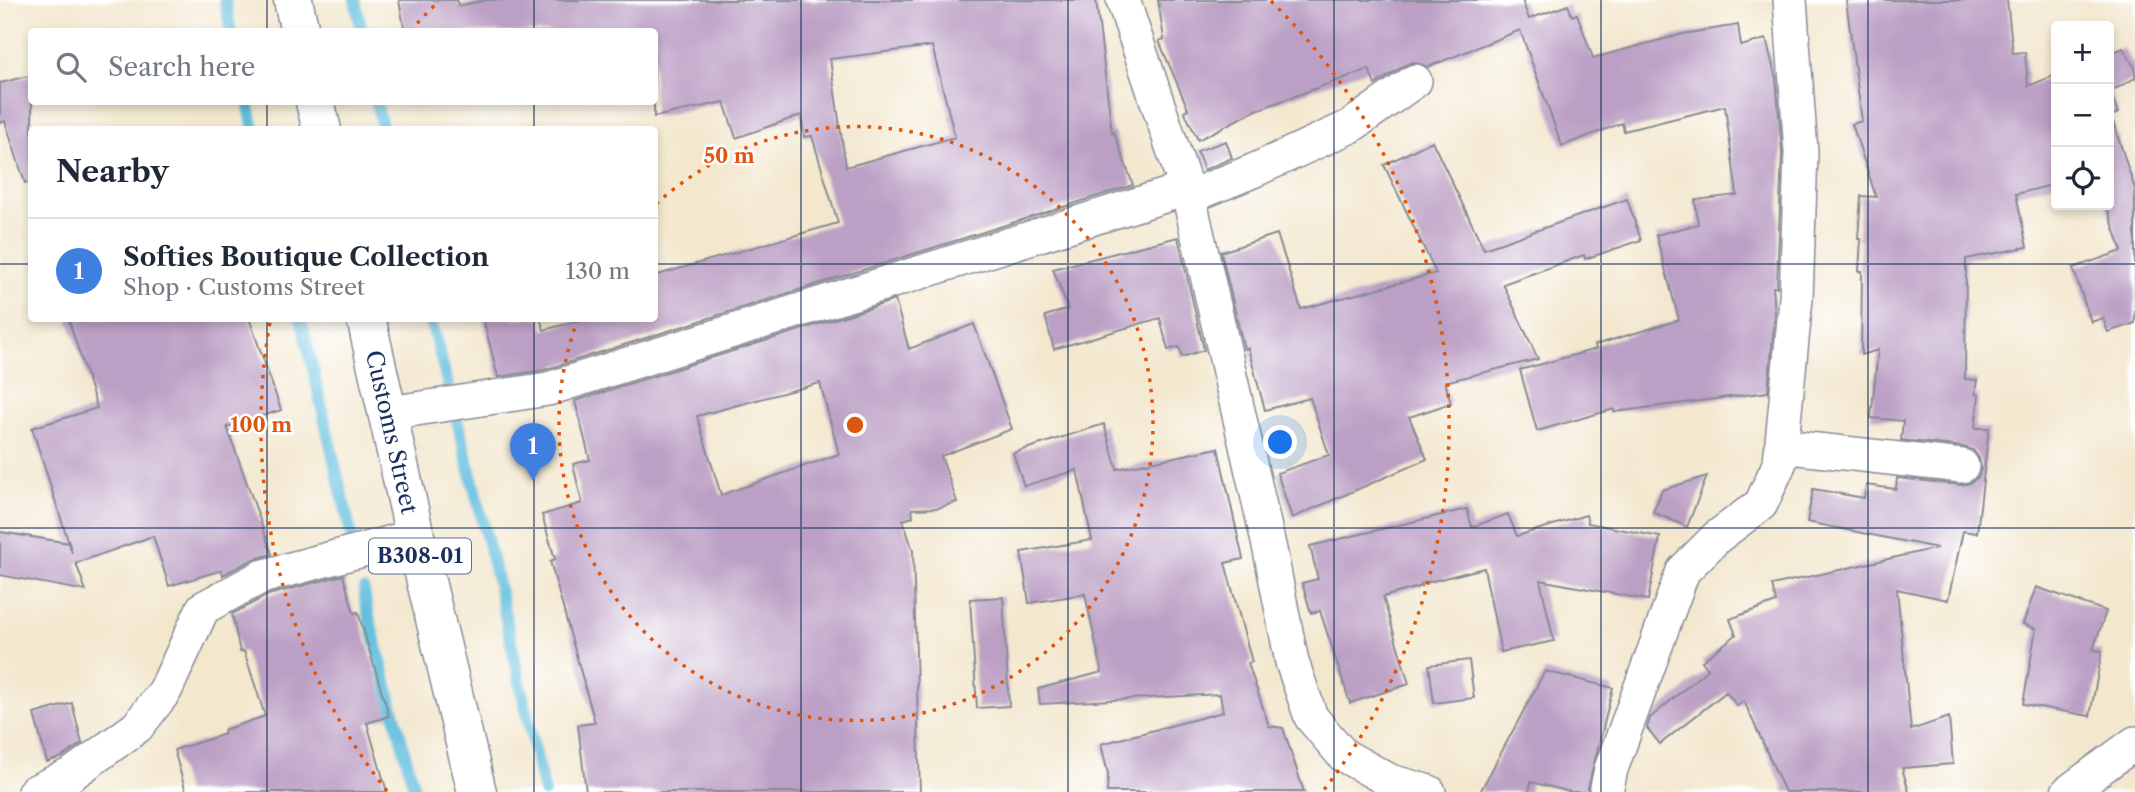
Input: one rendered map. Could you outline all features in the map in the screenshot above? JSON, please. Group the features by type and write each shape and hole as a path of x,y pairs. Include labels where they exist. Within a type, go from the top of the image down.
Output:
{"highway":[{"path":"293,0 299,28"},
{"path":"316,105 321,126"},
{"name":"Customs Street","path":"367,322 415,537 477,792"}],"street":[{"path":"1123,0 1187,193 1270,550 1292,662 1311,717 1343,755 1391,781 1429,792"},
{"path":"1606,792 1611,769 1683,571 1717,537 1761,504 1780,462 1796,299 1801,152 1790,0"},
{"path":"389,414 548,389 1187,193 1255,170 1351,126 1415,81"},
{"path":"1782,446 1962,466"},
{"path":"34,792 72,774 137,727 165,691 203,608 261,577 415,537"},
{"path":"2068,792 2135,743"}],"building":[{"path":"399,0 457,0 458,6 487,0 1096,0 1112,133 1114,132 1133,185 544,370 498,377 484,322 541,322 544,330 573,322 658,322 658,275 838,223 812,136 804,137 801,115 736,138 724,102 654,117 654,105 658,105 658,28 404,28","holes":["932,46 955,137 846,167 830,59"]},
{"path":"1158,0 1522,0 1529,19 1568,5 1572,16 1577,14 1593,58 1683,34 1738,25 1741,46 1766,39 1776,78 1782,152 1777,287 1773,287 1775,313 1768,392 1614,412 1614,409 1537,431 1520,370 1596,349 1595,345 1679,320 1656,235 1698,224 1695,200 1737,195 1725,106 1624,131 1622,123 1562,146 1520,30 1428,67 1414,62 1405,65 1375,85 1369,69 1254,111 1198,140 1184,111 1188,109 1159,41 1164,39"},
{"path":"1846,0 2007,0 2013,53 2025,52 2028,86 2051,77 2051,185 2016,194 2027,247 1966,259 1965,379 1977,380 1975,394 1979,395 1975,428 1989,428 1977,533 1963,531 1948,600 1897,589 1911,730 1949,717 1953,764 1902,768 1909,792 1785,792 1744,701 1737,706 1726,692 1660,744 1647,728 1650,718 1708,669 1702,661 1736,635 1730,619 1776,602 1772,585 1937,548 1807,522 1813,489 1864,498 1866,485 1896,489 1897,478 1961,485 1978,477 1981,469 1979,458 1973,450 1901,440 1903,421 1871,418 1878,350 1861,355 1862,271 1859,271 1861,239 1858,239 1861,196 1876,197 1852,124 1862,121"},
{"path":"2123,48 2135,68 2135,78 2114,90 2114,84 2114,52"},
{"path":"28,76 28,105 32,105 32,126 28,126 28,183 25,183 5,121 0,123 0,83"},
{"path":"2114,125 2135,189 2135,323 2108,332 2103,318 2091,322 2073,268 2122,251 2108,210 2114,210"},
{"path":"1226,141 1232,158 1204,170 1197,151"},
{"path":"1432,141 1484,249 1627,199 1641,240 1585,259 1584,255 1503,284 1538,359 1445,382 1451,403 1409,417 1427,459 1292,518 1277,473 1329,455 1310,398 1265,410 1248,348 1244,349 1221,252 1277,234 1301,309 1436,273 1384,165"},
{"path":"1178,237 1204,350 1182,357 1179,347 1168,350 1160,318 1054,349 1045,316 1068,309 1053,269"},
{"path":"895,300 909,349 974,324 1012,429 941,456 957,502 938,508 912,509 913,517 903,520 913,551 920,792 586,792 578,725 595,723 550,561 555,559 542,515 582,503 573,464 590,460 575,401","holes":["820,383 839,454 721,495 697,416"]},
{"path":"69,322 250,322 281,410 227,427 272,554 252,560 223,575 222,570 169,586 153,536 76,563 86,591 0,575 0,532 69,543 32,428 97,408"},
{"path":"1104,424 1117,469 1218,448 1243,559 1225,563 1252,662 1248,663 1269,726 1283,728 1304,792 1107,792 1108,774 1101,744 1223,712 1220,694 1040,704 1038,689 1102,672 1085,594 1029,603 1021,552 1092,540 1077,470 1024,486 1013,453"},
{"path":"1707,476 1687,527 1653,512 1662,490"},
{"path":"1467,509 1472,527 1508,514 1517,536 1586,515 1588,523 1660,537 1648,600 1540,580 1554,641 1501,652 1484,568 1383,597 1409,684 1350,703 1320,611 1311,613 1302,583 1318,579 1310,546"},
{"path":"343,575 354,613 358,612 389,716 367,723 387,792 186,792 174,750 225,734 224,730 265,716 244,651 240,652 232,614 268,595"},
{"path":"2036,587 2106,611 2093,650 2102,651 2090,716 2023,704 2036,629 2023,624"},
{"path":"1003,597 1009,706 977,708 970,599"},
{"path":"1469,660 1474,698 1434,703 1429,665"},
{"path":"1545,671 1613,688 1587,792 1571,792 1531,782 1529,792 1480,792"},
{"path":"72,703 82,743 62,757 47,762 34,714"}],"waterway":[{"path":"225,0 230,28"},
{"path":"355,0 361,28"},
{"path":"249,105 253,126"},
{"path":"377,105 382,126"},
{"path":"302,322 353,542"},
{"path":"431,322 448,385"},
{"path":"457,419 497,579 544,792"},
{"path":"364,590 415,792"}],"place":[{"name":"Softies Boutique Collection","path":"533,481"}]}
